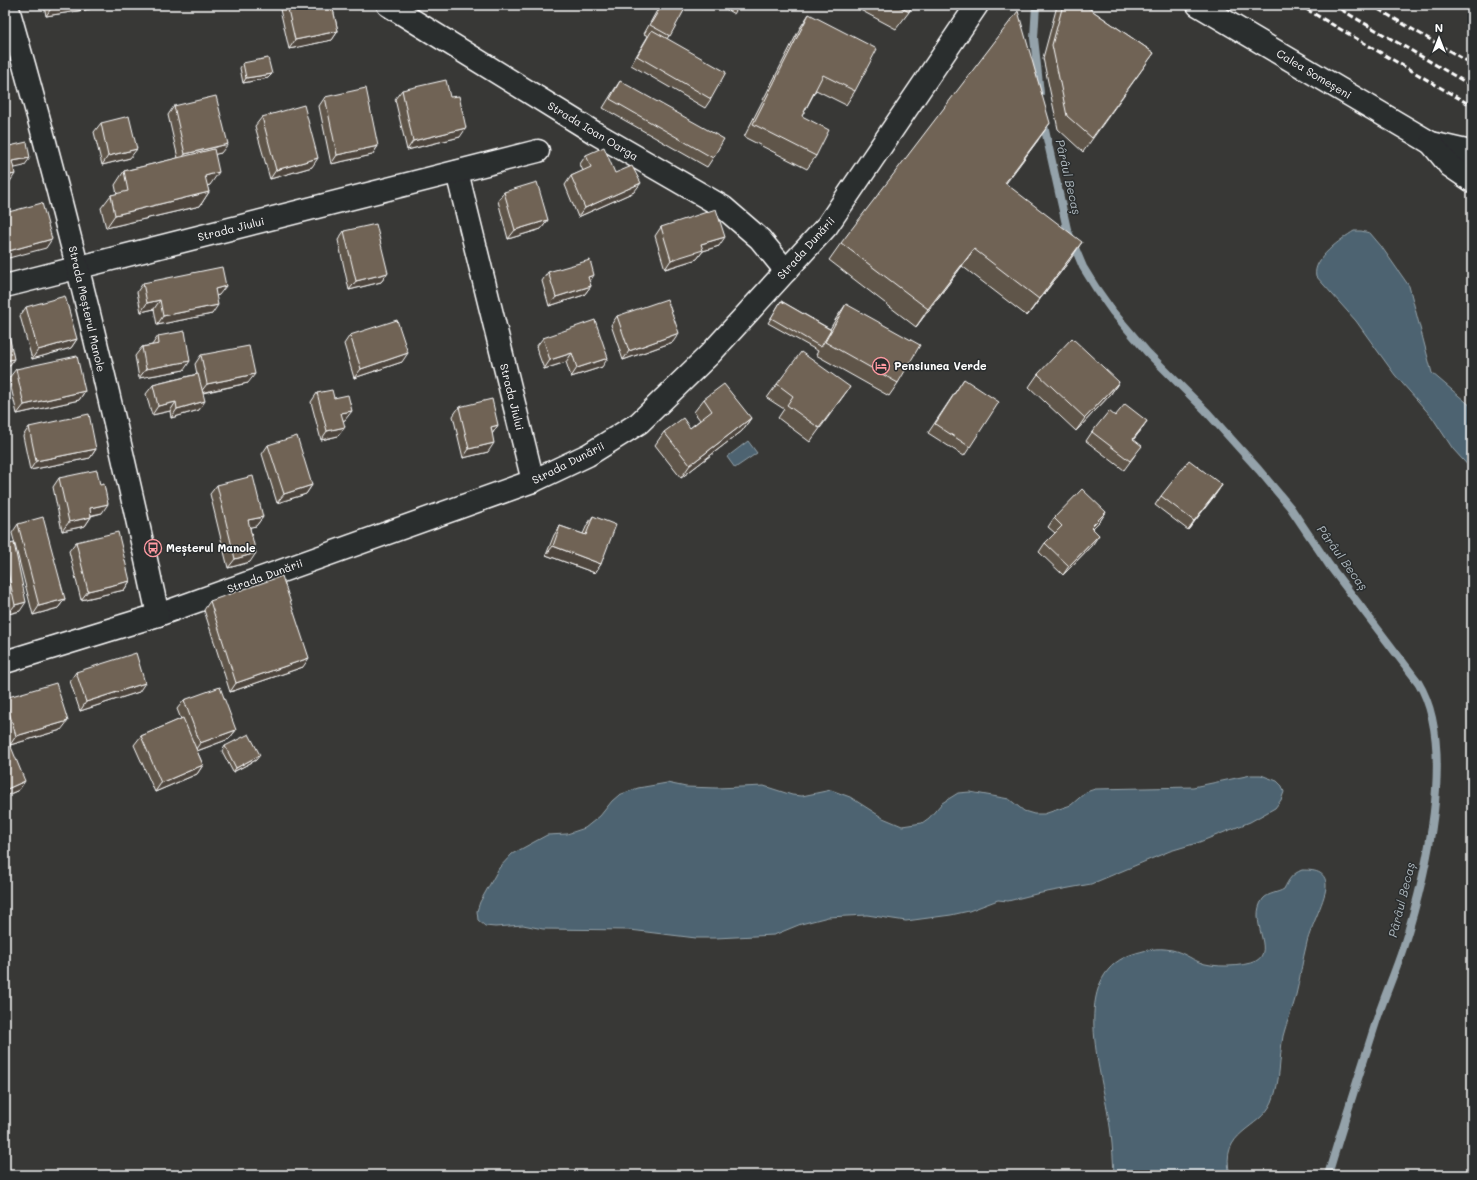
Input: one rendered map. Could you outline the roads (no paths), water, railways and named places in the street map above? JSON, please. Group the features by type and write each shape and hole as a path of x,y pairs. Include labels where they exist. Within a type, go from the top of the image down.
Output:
{"street":[{"name":"Strada Meșterul Manole","path":"7,5 35,103 78,268 158,615"},
{"name":"Strada Ioan Oarga","path":"388,5 595,133 723,206 760,239 786,271"},
{"name":"Strada Dunării","path":"5,662 158,615 533,481 588,455 639,423 710,354 827,226 977,5"},
{"name":"Calea Someșeni","path":"1198,5 1431,143 1466,151 1472,155"},
{"name":"Calea Someșeni","path":"1431,143 1450,166 1472,181"},
{"name":"Strada Jiului","path":"5,286 538,151"},
{"name":"Strada Jiului","path":"457,172 533,481"}],"water":[{"path":"1354,231 1370,233 1409,286 1432,373 1472,407 1472,470 1453,449 1432,417 1395,375 1356,321 1316,276 1318,263 1323,256 1335,244"},
{"path":"748,441 757,453 735,468 727,457"},
{"path":"1251,775 1261,775 1277,781 1282,786 1284,792 1281,800 1275,808 1250,822 1197,843 1170,851 1091,884 1036,894 1008,901 998,900 969,911 951,915 906,921 867,915 828,917 801,924 774,935 716,938 696,938 630,930 543,929 523,925 495,927 485,926 478,920 477,911 480,902 499,868 512,854 547,835 567,834 585,828 600,816 619,795 638,788 667,783 686,787 717,788 764,786 792,795 802,796 831,790 850,797 883,818 902,826 922,823 929,818 942,803 958,793 970,792 1009,799 1024,811 1034,814 1044,814 1071,805 1086,792 1095,789 1193,787"},
{"path":"1302,870 1311,870 1322,874 1325,880 1326,890 1307,942 1295,999 1283,1036 1275,1094 1266,1112 1242,1132 1230,1149 1228,1160 1230,1175 1114,1175 1113,1152 1096,1050 1094,1026 1095,1003 1100,983 1112,966 1130,955 1151,950 1166,949 1176,951 1199,962 1220,966 1244,965 1256,961 1261,956 1263,950 1258,916 1259,907 1263,899 1268,895 1284,889 1291,877"}],"waterway":[{"name":"Pârâul Becaș","path":"1036,5 1034,38 1040,93"},
{"name":"Pârâul Becaș","path":"1043,121 1067,229 1083,267 1096,288 1113,312 1147,352 1206,411 1290,507 1329,565 1418,682 1430,709 1436,741 1437,777 1434,814 1428,851 1412,919 1376,1022 1328,1175"}],"railway":[{"path":"1299,5 1472,106"},
{"path":"1333,5 1472,86"},
{"path":"1371,5 1472,64"}],"place":[{"name":"Pensiunea Verde","path":"881,366"},
{"name":"Meșterul Manole","path":"153,548"}]}
